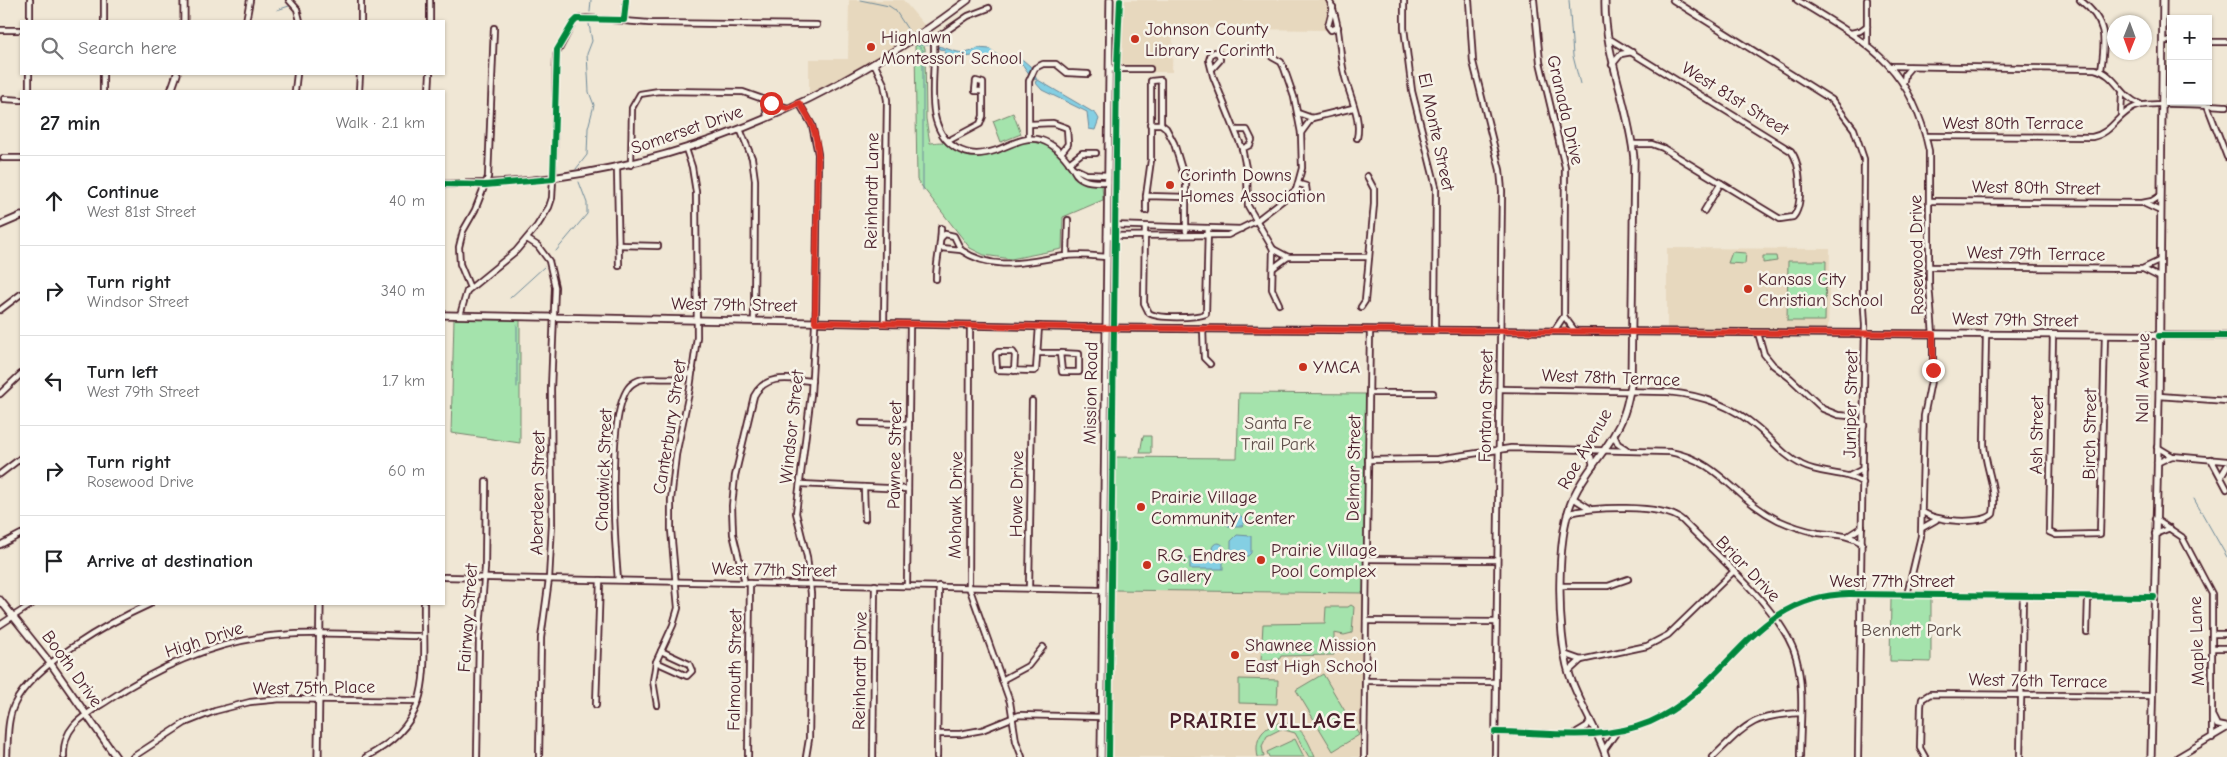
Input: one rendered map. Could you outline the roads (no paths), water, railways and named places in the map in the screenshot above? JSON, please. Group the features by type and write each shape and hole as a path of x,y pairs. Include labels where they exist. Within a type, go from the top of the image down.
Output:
{"street":[{"path":"30,0 30,20"},
{"path":"104,0 104,20"},
{"path":"184,0 184,20"},
{"path":"246,20 250,0"},
{"path":"289,0 297,9 300,20"},
{"path":"361,0 361,20"},
{"path":"430,0 430,20"},
{"path":"624,20 626,0"},
{"name":"Somerset Drive","path":"445,184 485,185 553,179 617,168 686,149 740,129 799,103 874,63 968,0"},
{"name":"Mission Road","path":"1101,757 1110,0"},
{"path":"1329,0 1333,7 1338,27 1343,72 1358,127 1357,138"},
{"name":"El Monte Street","path":"1404,0 1404,28 1412,91 1436,187 1435,330"},
{"name":"Fontana Street","path":"1469,0 1473,62 1500,170 1502,191 1494,757"},
{"name":"Granada Drive","path":"1534,0 1540,62 1565,168 1564,316"},
{"name":"Roe Avenue","path":"1606,0 1608,38 1612,65 1632,144 1634,173 1630,391 1614,435 1592,466 1573,498 1567,515 1563,537 1561,586 1561,632 1564,654 1569,671 1606,757"},
{"name":"Juniper Street","path":"1673,0 1823,93 1849,119 1858,137 1864,159 1863,291 1865,333 1858,757"},
{"name":"Rosewood Drive","path":"1797,0 1867,44 1891,66 1904,83 1920,115 1926,136 1930,162 1929,267 1933,334 1932,384 1924,416 1922,528 1907,595"},
{"path":"1867,0 1867,44"},
{"path":"2080,0 2097,15 2102,26 2101,70"},
{"name":"Nall Avenue","path":"2151,757 2163,0"},
{"path":"1333,7 1328,26 1331,30 1338,27"},
{"path":"934,40 968,16 989,8"},
{"path":"460,315 462,301 470,288 506,261 527,239 549,207 553,179 557,50 572,23 577,19 586,18 648,23 817,25"},
{"path":"1851,33 1860,31 1866,26"},
{"path":"470,288 460,264 459,247 463,231 476,210 488,177 494,28"},
{"path":"0,30 20,30"},
{"path":"925,30 934,40 933,99 936,121 948,141 964,152 978,155 1029,138 1049,144 1061,152 1076,175 1086,181 1108,182"},
{"name":"West 81st Street","path":"1608,38 1791,151 1799,170 1798,209 1795,214 1785,220 1780,219 1721,183"},
{"path":"2212,42 2227,42"},
{"path":"1612,65 1623,53 1633,52"},
{"path":"1108,236 1228,235 1256,221 1296,190 1302,168 1301,132 1298,113 1284,68 1281,62 1272,57"},
{"name":"Reinhardt Lane","path":"874,63 884,84 887,100 884,323"},
{"path":"1029,138 1030,76 1034,69 1043,64 1056,64 1067,73 1088,74"},
{"path":"1891,66 2089,68 2101,70 2113,78 2122,93 2141,104 2167,105"},
{"path":"1904,83 1906,71 1914,66"},
{"path":"1109,69 1150,69"},
{"path":"1212,69 1219,92 1236,130 1242,149 1248,206 1273,249 1288,257 1369,257"},
{"path":"29,75 29,90"},
{"path":"103,75 103,90"},
{"path":"171,90 177,75"},
{"path":"295,90 297,75"},
{"path":"360,75 360,90"},
{"path":"429,90 430,75"},
{"path":"1146,211 1146,196 1152,160 1150,124 1151,80 1161,80 1161,124 1171,135 1186,183 1186,235"},
{"path":"631,164 632,104 640,94 653,91 743,92 788,108"},
{"path":"948,141 980,124 983,116 983,91"},
{"path":"2121,115 2122,93"},
{"path":"4,99 20,100"},
{"path":"764,100 767,105 767,117"},
{"name":"Windsor Street","path":"799,103 812,125 817,146 815,322 812,381 808,428 796,513 807,557 810,584 809,739 806,757"},
{"path":"2121,115 2141,104"},
{"path":"2227,106 2207,105 2227,157"},
{"path":"1298,113 1312,118 1353,108"},
{"name":"West 80th Terrace","path":"1926,136 2092,137 2106,132 2121,115"},
{"path":"1301,132 1312,118"},
{"path":"1030,124 1054,123 1067,128 1068,144 1061,152"},
{"path":"1150,124 1161,124"},
{"path":"740,129 752,158 755,180 754,321"},
{"path":"1236,130 1247,130 1252,140 1250,145 1242,149"},
{"path":"1632,144 1648,143 1660,146 1721,183 1704,211"},
{"name":"Canterbury Street","path":"657,705 653,681 656,662 677,616 679,597 672,548 671,500 676,455 690,388 697,337 696,192 692,167 686,149"},
{"path":"1069,163 1082,153 1096,153"},
{"path":"3,158 20,158"},
{"path":"617,168 618,266"},
{"path":"1073,168 1086,174 1108,175"},
{"path":"1361,307 1365,301 1374,194 1372,184 1367,176"},
{"path":"1296,190 1299,195 1308,193 1306,186 1299,184"},
{"path":"1146,196 1187,197"},
{"name":"West 80th Street","path":"1930,201 2142,203 2152,201 2160,196"},
{"name":"West 80th Street","path":"2142,203 2160,211"},
{"path":"0,225 20,216"},
{"path":"1067,256 1068,220"},
{"path":"1108,225 1241,228"},
{"path":"1145,227 1144,303 1148,312 1153,316 1199,316 1206,314 1208,228"},
{"path":"936,279 937,258 941,248 941,228"},
{"path":"941,238 945,234 954,236 961,250"},
{"name":"Aberdeen Street","path":"527,239 538,246 552,267 555,286 551,389 553,492 549,579 541,638 539,757"},
{"path":"618,245 658,246"},
{"path":"941,248 961,250 983,261 1004,265 1067,256 1107,257"},
{"path":"1273,249 1272,289 1279,304"},
{"path":"1273,268 1288,257"},
{"name":"West 79th Terrace","path":"1929,267 2143,268 2159,261"},
{"name":"West 79th Terrace","path":"2143,268 2159,277"},
{"path":"0,310 20,295"},
{"name":"West 79th Street","path":"445,315 1107,328 2227,336"},
{"path":"1554,331 1564,316 1575,331"},
{"name":"Pawnee Street","path":"907,586 910,324"},
{"name":"Mohawk Drive","path":"970,325 969,587 1002,680 1013,716 1016,740 1022,757"},
{"path":"1014,370 1015,356 1013,352 1004,351 996,354 996,369 1014,370 1036,370 1039,353 1039,326"},
{"path":"1204,328 1204,358 1210,364"},
{"name":"Delmar Street","path":"1364,757 1370,330"},
{"path":"1758,332 1764,354 1773,365 1803,389 1823,409 1838,416 1850,416 1864,408"},
{"path":"1922,511 1938,519 1983,520 1989,518 1994,512 1994,493 1984,444 1986,334"},
{"name":"Ash Street","path":"2052,335 2049,532 2052,534 2100,534"},
{"name":"Birch Street","path":"2100,534 2105,335"},
{"path":"1039,353 1060,353 1080,354 1079,372 1062,372 1060,353"},
{"path":"690,388 680,378 693,370"},
{"path":"0,394 20,375"},
{"name":"Chadwick Street","path":"618,580 614,485 621,400 627,388 638,381 652,378 680,378"},
{"name":"Falmouth Street","path":"748,757 747,583 734,534 732,506 735,476 754,396 761,386 775,379 812,381"},
{"name":"West 78th Terrace","path":"1500,389 1674,392 1710,400 1744,417 1796,462 1816,471 1847,476 1863,484"},
{"path":"1369,393 1433,393"},
{"path":"2158,396 2227,401"},
{"name":"Howe Drive","path":"1029,588 1032,401"},
{"path":"1850,416 1864,425"},
{"path":"862,423 909,424"},
{"path":"1614,435 1620,446 1630,450"},
{"path":"2157,447 2172,456 2227,460"},
{"path":"1368,460 1438,459 1499,449 1670,452 1692,457 1715,470 1746,500 1777,519 1816,532 1848,536 1862,543"},
{"path":"1581,450 1591,457 1592,466"},
{"path":"2157,464 2172,456"},
{"path":"0,474 20,459"},
{"path":"2210,459 2227,488"},
{"path":"2221,476 2227,466"},
{"path":"1847,476 1863,469"},
{"name":"Fairway Street","path":"477,757 479,640 485,578 486,481"},
{"path":"800,484 908,489"},
{"path":"864,487 866,519"},
{"path":"1573,498 1582,506 1593,509"},
{"name":"Briar Drive","path":"1567,515 1593,509 1670,512 1682,520 1733,572 1775,617 1787,635 1796,658 1800,713 1800,757"},
{"path":"1922,528 1938,519"},
{"name":"Maple Lane","path":"2155,519 2182,537 2211,590 2214,602 2212,738"},
{"path":"1848,536 1862,527"},
{"path":"2155,534 2170,528"},
{"path":"0,545 20,535"},
{"path":"1367,559 1497,560"},
{"path":"1564,654 1581,660 1628,652 1658,641 1676,627 1733,572"},
{"name":"West 77th Street","path":"445,577 1103,590"},
{"path":"1561,586 1608,586 1628,579"},
{"path":"596,705 600,580"},
{"name":"Reinhardt Drive","path":"873,757 875,585"},
{"path":"937,757 939,586"},
{"name":"West 77th Street","path":"1495,732 1616,732 1651,721 1682,703 1775,617 1790,607 1817,597 1837,594 2154,597"},
{"path":"2020,757 2023,596"},
{"path":"2087,632 2088,597"},
{"name":"Booth Drive","path":"0,600 51,664 116,757"},
{"path":"0,625 30,605"},
{"path":"7,757 8,731 14,705 26,684 51,664 114,622 148,605"},
{"path":"318,757 320,605"},
{"path":"366,757 382,748 402,732 414,715 422,684 424,605"},
{"path":"1366,621 1496,622"},
{"name":"High Drive","path":"64,757 68,732 73,724 156,670 202,651 230,643 271,636 320,634 419,636 423,639"},
{"path":"2214,634 2227,634"},
{"path":"1002,680 1028,666 1043,646"},
{"path":"2214,648 2227,648"},
{"path":"656,662 683,675 688,675 692,672 689,664 661,651"},
{"path":"1569,671 1581,660"},
{"path":"1366,681 1496,682"},
{"name":"West 76th Terrace","path":"1925,757 1920,748 1921,706 1925,696 1930,694 2152,696"},
{"name":"West 75th Place","path":"132,757 169,732 215,711 267,700 418,702"},
{"path":"1713,757 1743,728 1757,719 1774,714 1800,713"},
{"path":"938,734 982,730 1013,716 1102,717"},
{"path":"2212,716 2217,725 2227,728"},
{"path":"1573,733 1581,730 1591,720"},
{"path":"2178,757 2227,728"},
{"path":"1604,750 1616,732"}],"water":[{"path":"938,46 962,53 978,48 990,49 1002,59 1023,60 1030,66 1037,80 1033,79 1022,64 1000,62 974,56 960,57 944,53 945,50 939,49"},
{"path":"1038,80 1096,114 1099,119 1095,130 1089,129 1087,112 1042,90 1035,82"},
{"path":"1231,514 1239,514 1246,521 1242,526 1228,526 1228,517"},
{"path":"1237,535 1251,536 1251,553 1248,556 1231,556 1231,541"},
{"path":"1218,543 1224,549 1218,555 1212,549"},
{"path":"1190,557 1223,557 1223,569 1190,569"}],"waterway":[{"path":"590,12 591,0"},
{"path":"860,0 889,6 895,10 910,33"},
{"path":"1569,0 1573,56 1580,84"},
{"path":"277,10 289,6"},
{"path":"576,169 587,155 588,128 594,105 589,92 587,54 592,41 589,24"},
{"path":"917,45 923,50 923,190"},
{"path":"918,45 929,45"},
{"path":"556,251 587,214 587,203 579,182"},
{"path":"510,298 544,267"},
{"path":"517,325 517,387"},
{"path":"2194,499 2227,557"}],"place":[{"name":"Johnson County Library - Corinth","path":"1135,39"},
{"name":"Highlawn Montessori School","path":"871,47"},
{"name":"Corinth Downs Homes Association","path":"1170,185"},
{"name":"Kansas City Christian School","path":"1748,289"},
{"name":"YMCA","path":"1303,367"},
{"name":"Prairie Village Community Center","path":"1141,507"},
{"name":"Prairie Village Pool Complex","path":"1261,560"},
{"name":"R.G. Endres Gallery","path":"1147,565"},
{"name":"Shawnee Mission East High School","path":"1235,655"}],"district":[{"name":"PRAIRIE VILLAGE","path":"1263,721"}],"park label":[{"name":"Santa Fe Trail Park","path":"1278,433"},
{"name":"Bennett Park","path":"1911,630"}]}
